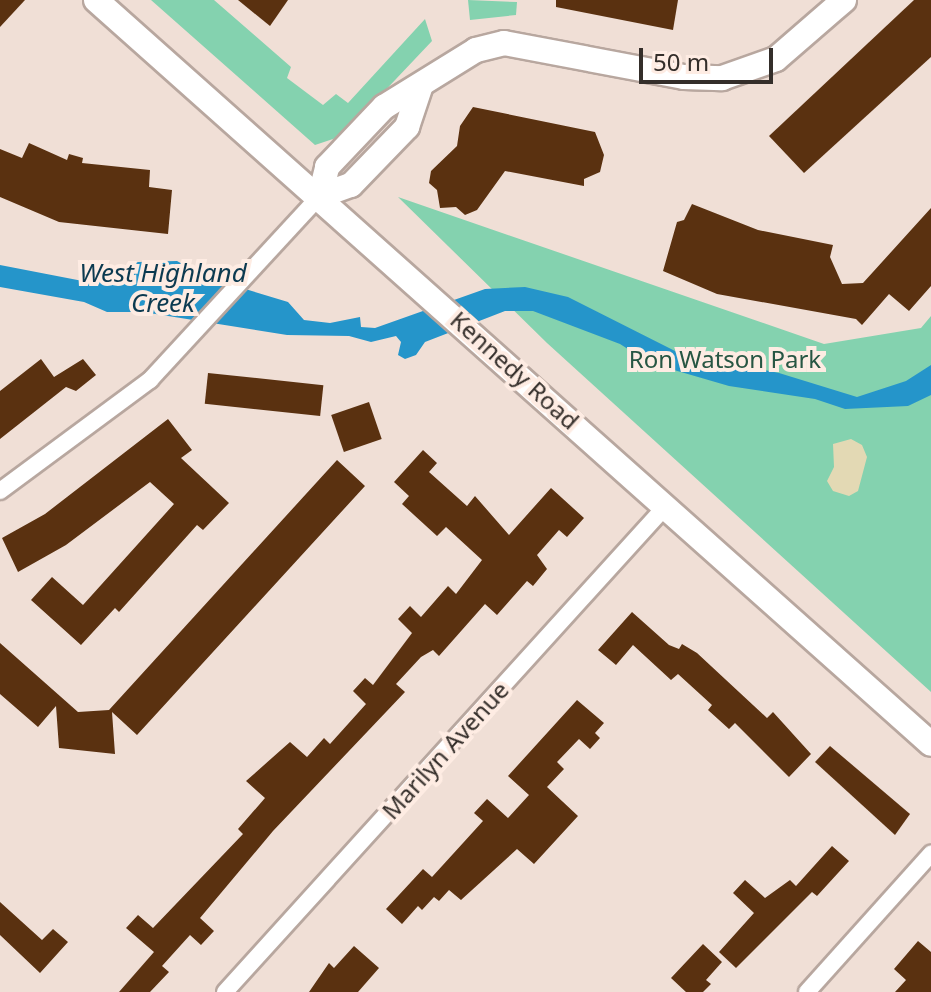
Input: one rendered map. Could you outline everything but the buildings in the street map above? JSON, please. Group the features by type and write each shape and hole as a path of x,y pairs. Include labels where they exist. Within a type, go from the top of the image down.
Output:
{"main road":[{"name":"Kennedy Road","path":"96,0 202,98 320,196 931,744"},
{"path":"320,196 351,185 407,127 420,88 459,59 504,43 684,77 737,76 788,51 844,0"}],"street":[{"path":"0,491 150,380 245,281 320,196"},
{"name":"Marilyn Avenue","path":"225,992 665,507"},
{"path":"807,992 931,854"}],"green space":[{"path":"151,0 214,0 291,67 287,78 323,105 336,94 348,103 425,19 432,41 342,136 315,145"},
{"path":"468,0 517,2 516,15 470,20"},
{"name":"Ron Watson Park","path":"398,197 824,344 921,328 931,316 931,692 547,343"}],"sand":[{"path":"851,439 862,445 867,457 858,491 849,496 833,491 827,481 834,467 833,444"}],"water":[{"name":"West Highland Creek","path":"177,261 206,277 288,302 304,320 330,323 360,317 361,327 375,328 485,289 525,287 568,297 677,352 779,373 857,397 906,381 931,365 931,395 908,406 845,409 815,399 729,386 650,363 620,344 533,311 505,311 425,342 416,355 405,359 398,355 401,342 396,336 371,342 349,336 287,335 143,312 107,312 84,302 0,287 0,265 93,283 138,262"}]}
